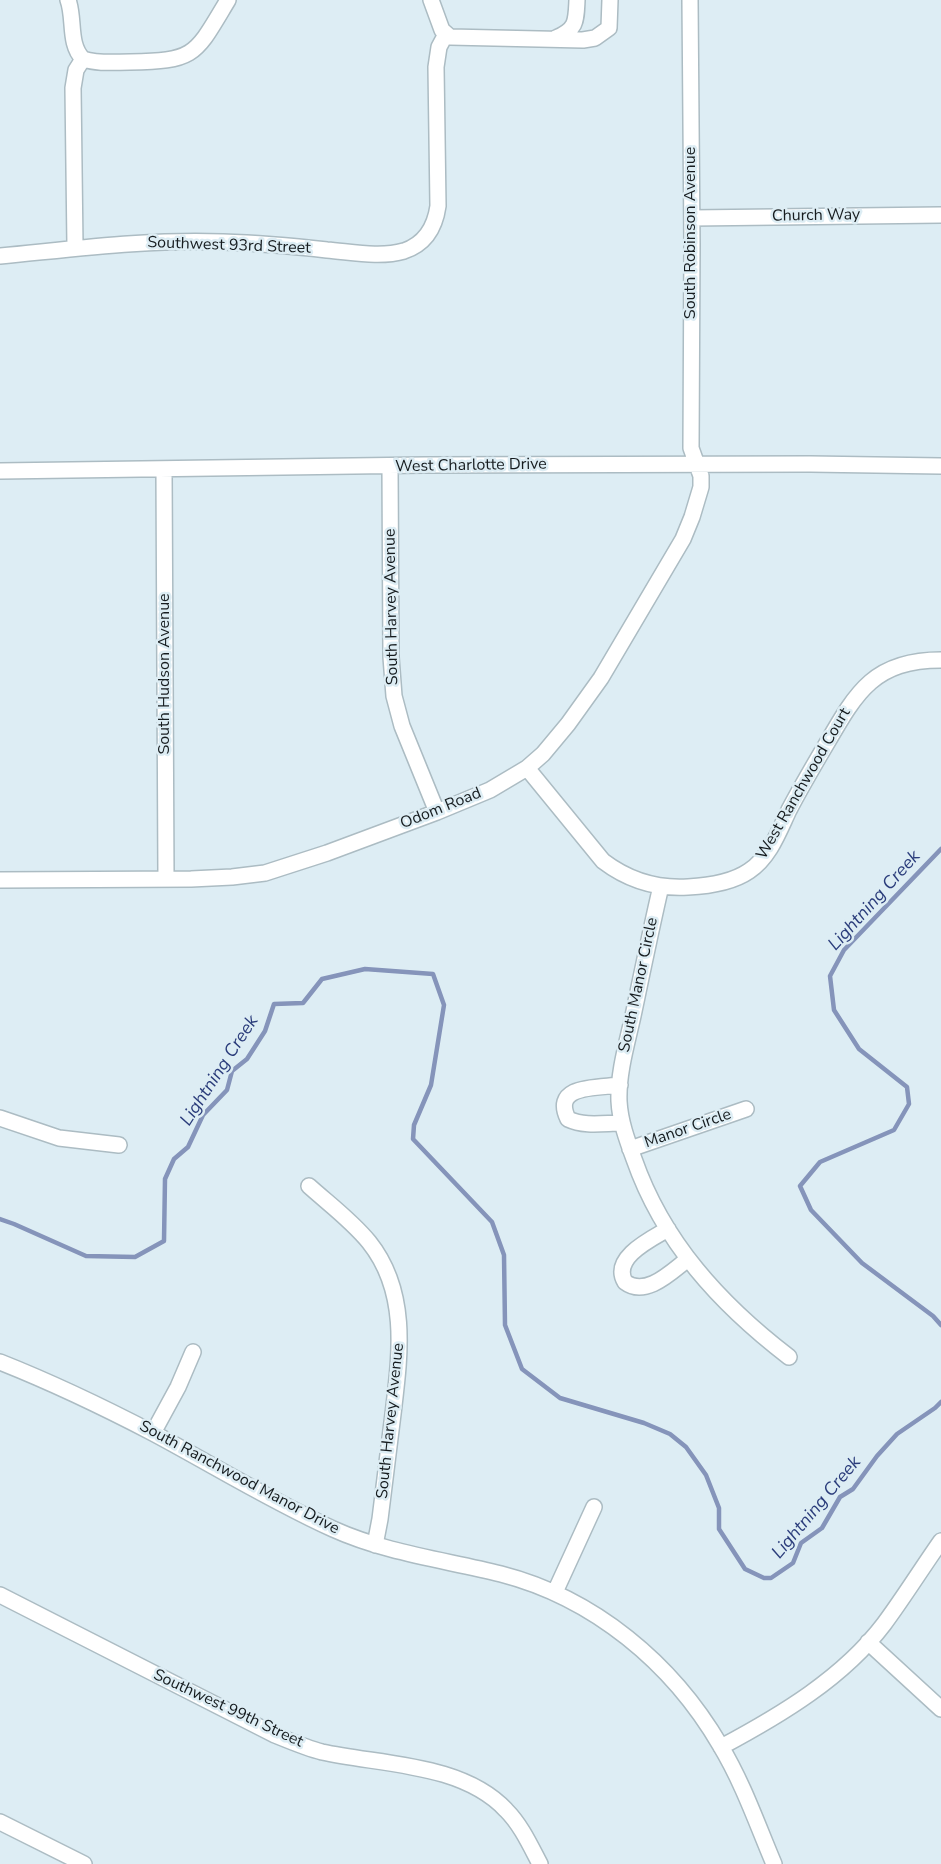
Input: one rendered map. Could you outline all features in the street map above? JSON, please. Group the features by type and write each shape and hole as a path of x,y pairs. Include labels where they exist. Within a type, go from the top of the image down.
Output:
{"street":[{"path":"68,0 75,47 83,59 97,62 159,61 188,55 203,40 228,0"},
{"path":"431,0 446,34 456,39 596,38 609,28 610,0"},
{"path":"556,38 567,34 574,26 578,0"},
{"name":"South Robinson Avenue","path":"690,0 691,447 696,465"},
{"name":"Southwest 93rd Street","path":"0,256 75,247 150,242 221,242 383,254 406,250 420,243 431,230 438,206 437,59 439,47 446,34"},
{"path":"75,247 73,88 76,70 83,59"},
{"name":"Church Way","path":"692,218 941,215"},
{"name":"Odom Road","path":"0,880 232,877 278,870 437,812 490,790 527,768 543,754 568,724 601,678 678,547 692,517 701,488 701,476 696,465"},
{"name":"West Charlotte Drive","path":"0,471 390,466 941,466"},
{"name":"South Harvey Avenue","path":"390,466 391,657 394,696 402,726 437,812"},
{"name":"South Hudson Avenue","path":"164,470 166,879"},
{"name":"West Ranchwood Court","path":"527,768 603,861 629,878 661,886 695,887 724,882 748,872 758,864 776,838 822,751 861,689 881,673 896,666 941,660"},
{"name":"South Manor Circle","path":"661,886 620,1085 619,1102 622,1123 639,1175 668,1229 688,1259 744,1321 789,1357"},
{"path":"620,1085 572,1092 564,1106 568,1119 574,1122 581,1124 622,1123"},
{"name":"Manor Circle","path":"630,1149 746,1109"},
{"path":"0,1118 59,1138 119,1145"},
{"name":"South Harvey Avenue","path":"309,1186 354,1225 370,1244 388,1277 398,1306 400,1353 375,1545"},
{"path":"668,1229 625,1260 622,1272 625,1282 636,1287 651,1285 688,1259"},
{"path":"153,1433 178,1387 193,1352"},
{"name":"South Ranchwood Manor Drive","path":"0,1362 59,1386 349,1536 438,1561 502,1574 555,1592 607,1623 651,1658 688,1696 721,1747 747,1798 774,1864"},
{"path":"555,1592 594,1507"},
{"path":"721,1747 782,1713 807,1696 844,1665 884,1624 941,1541"},
{"name":"Southwest 99th Street","path":"0,1595 275,1735 320,1751 435,1772 468,1783 507,1810 525,1835 540,1864"},
{"path":"868,1642 941,1709"},
{"path":"0,1822 84,1864"}],"waterway":[{"name":"Lightning Creek","path":"941,849 844,950 830,976 834,1010 859,1049 907,1087 909,1104 894,1130 820,1162 800,1186 811,1210 862,1263 933,1316 941,1325"},
{"name":"Lightning Creek","path":"0,1219 86,1256 135,1257 164,1241 165,1179 174,1159 188,1147 203,1115 227,1090 232,1071 247,1059 265,1031 274,1004 303,1003 322,979 365,969 433,974 444,1005 431,1085 414,1125 413,1139 492,1222 504,1255 505,1325 522,1369 560,1398 644,1423 670,1434 686,1447 706,1475 719,1508 719,1529 745,1569 764,1578 771,1578 793,1563 801,1543 822,1528 840,1497 853,1489 877,1456 897,1434 941,1402"}]}
